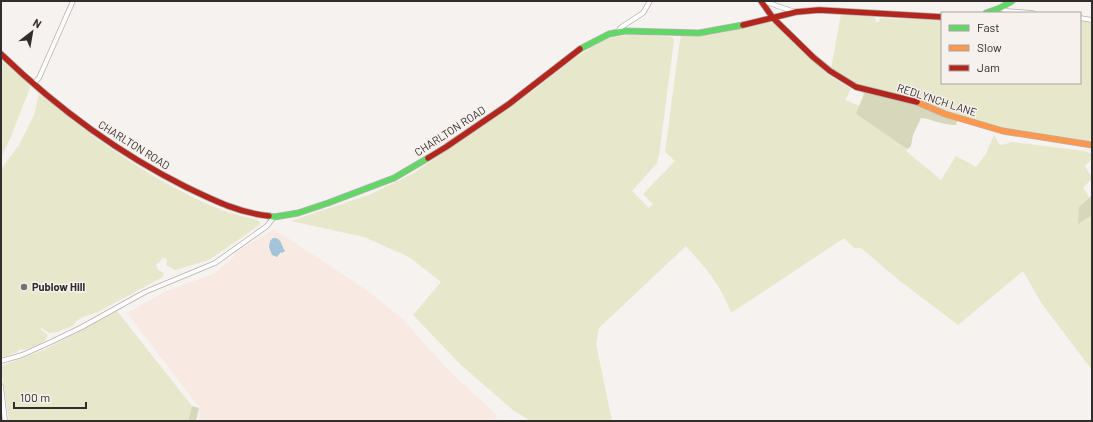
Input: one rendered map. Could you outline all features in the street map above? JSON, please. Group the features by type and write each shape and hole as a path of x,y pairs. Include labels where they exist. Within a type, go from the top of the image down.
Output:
{"street":[{"path":"34,83 39,78 73,1"},
{"path":"618,32 620,28 643,12 650,1"},
{"path":"762,1 796,12"},
{"name":"REDLYNCH LANE","path":"762,1 773,18 813,57 835,75 856,88 911,100 945,114 1003,131 1092,145"},
{"path":"989,12 1012,1"},
{"path":"1000,8 1006,11 1020,12"},
{"name":"CHARLTON ROAD","path":"1,54 22,74 94,132 126,154 170,179 212,200 242,211 274,217 298,213 394,178 446,147 509,104 579,50 601,38 618,32 699,33 732,28 796,12 819,10 941,17"},
{"path":"1081,18 1092,20"},
{"path":"630,31 632,21"},
{"path":"1,361 51,342 82,327 145,292 215,263 267,226 274,217"},
{"path":"1,386 6,421"}],"shaded area":[{"path":"274,229 365,289 403,319 446,368 498,416 493,421 199,421 200,407 127,313 165,292 215,273 230,261 237,252"}],"green space":[{"path":"841,14 875,17 876,22 879,22 880,18 941,20 941,84 1081,84 1081,21 1092,23 1092,143 1002,129 858,86 831,69"},
{"path":"769,22 775,24 827,74 851,89 845,100 860,106 856,114 908,149 906,151 941,180 956,156 976,167 986,154 994,135 999,144 1003,145 1011,142 1085,151 1092,154 1092,158 1085,166 1092,178 1083,188 1089,197 1079,207 1079,223 1092,215 1092,370 1042,304 1023,271 958,325 900,281 861,248 854,248 844,238 731,313 727,302 717,285 706,269 686,246 599,328 596,344 612,421 531,421 514,411 461,365 413,315 441,282 409,257 364,237 291,221 371,194 414,173 533,91 568,62 608,38 637,34 672,37 674,40 658,162 632,191 649,208 653,204 643,194 675,161 665,152 681,36 711,35"},
{"path":"1,60 28,84 30,88 10,139 1,157"},
{"path":"862,92 908,101 957,121 956,125 921,118 913,135 911,146 908,149 856,114 864,94"},
{"path":"39,94 114,151 154,176 196,199 226,211 256,219 261,224 209,260 175,270 166,265 167,259 163,258 156,265 158,270 164,273 163,277 98,312 83,317 76,321 74,325 58,332 49,333 41,328 41,330 48,335 40,344 27,349 19,350 1,358 1,169 19,145 34,115"},
{"path":"1092,195 1092,215 1078,224 1079,207"},
{"path":"117,311 192,406 188,421 9,421 1,366 46,349"},
{"path":"192,406 199,408 196,421 188,421"}],"water":[{"path":"273,238 280,240 285,251 282,253 281,252 277,257 272,255 269,247 270,241"}],"traffic: fast":[{"path":"989,12 1012,1"},
{"path":"580,49 609,34 625,31 699,33 743,25"},
{"path":"269,216 274,217 298,213 328,203 394,178 428,158"}],"traffic: slow":[{"path":"917,102 945,114 1003,131 1092,145"}],"traffic: jam":[{"path":"761,1 773,18 813,57 830,71 856,87 917,102"},
{"path":"743,25 796,12 819,10 941,17"},
{"path":"428,158 509,104 580,49"},
{"path":"1,54 22,74 89,128 136,159 161,174 216,201 247,212 269,216"}],"place":[{"name":"Publow Hill","path":"24,287"}]}
